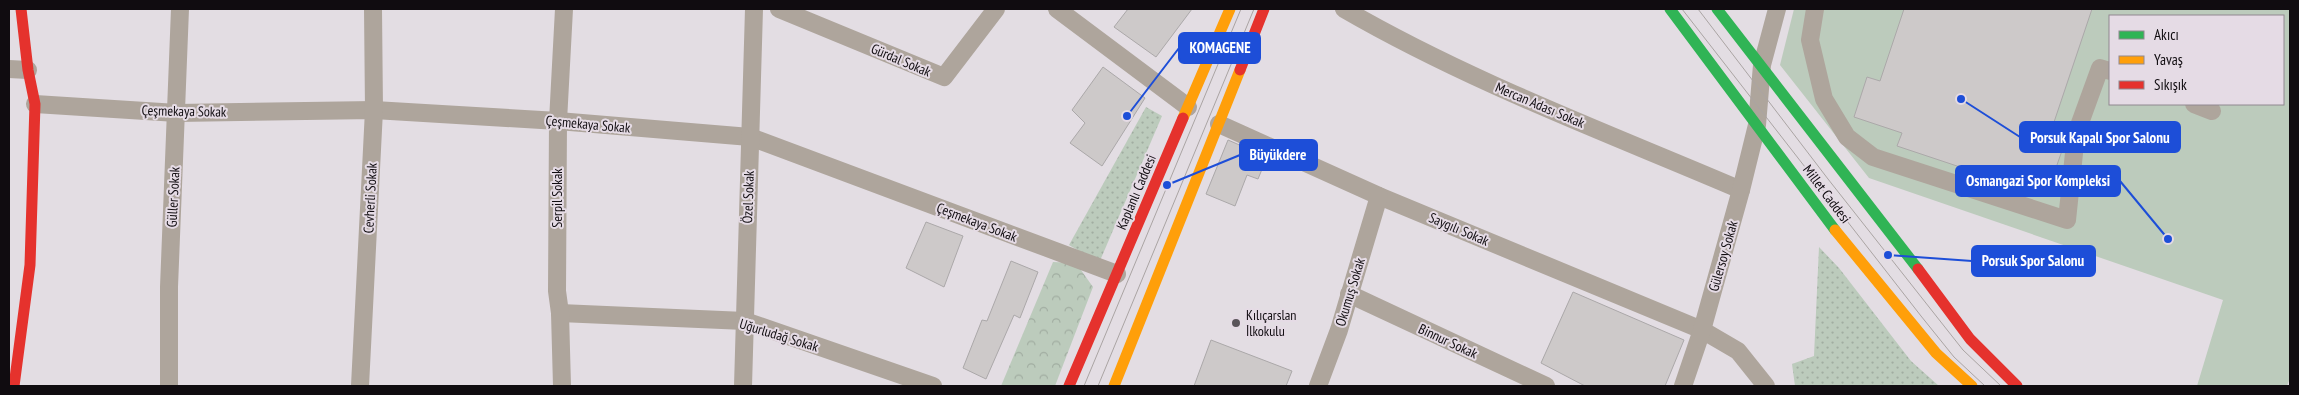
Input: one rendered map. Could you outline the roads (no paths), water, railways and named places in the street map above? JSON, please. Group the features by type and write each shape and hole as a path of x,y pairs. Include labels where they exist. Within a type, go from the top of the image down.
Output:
{"main road":[{"path":"13,380 30,265 35,104 28,70 21,9"},
{"name":"Kaplanlı Caddesi","path":"1069,386 1230,9"},
{"path":"1114,386 1264,9"},
{"name":"Millet Caddesi","path":"1670,9 1845,243 1936,352 1972,386"},
{"name":"Millet Caddesi","path":"1717,9 1838,162 1977,346 2002,375 2017,386"}],"street":[{"name":"Güller Sokak","path":"169,386 169,287 180,9"},
{"name":"Cevherli Sokak","path":"360,386 374,110 373,9"},
{"name":"Serpil Sokak","path":"562,386 560,313 557,291 558,121 564,9"},
{"name":"Özel Sokak","path":"743,386 754,9"},
{"name":"Gürdal Sokak","path":"779,9 944,77 996,9"},
{"path":"1057,9 1188,107"},
{"name":"Mercan Adası Sokak","path":"1344,9 1377,28 1491,84 1741,190"},
{"name":"Gülersoy Sokak","path":"1682,386 1702,330 1741,190 1757,125 1762,65 1777,9"},
{"path":"1814,9 1810,40 1824,99 1847,137 1873,156 2067,220 2076,134 2100,68 2109,72"},
{"path":"9,69 28,70"},
{"name":"Çeşmekaya Sokak","path":"35,104 177,112 374,110 558,121 750,138 1117,274"},
{"path":"2197,105 2212,110"},
{"name":"Saygılı Sokak","path":"1218,124 1379,196 1702,330 1738,351 1766,386"},
{"name":"Okumuş Sokak","path":"1318,386 1379,196"},
{"name":"Binnur Sokak","path":"1349,294 1540,385"},
{"name":"Uğurludağ Sokak","path":"560,313 745,321 933,386"}],"tram line":[{"path":"1084,386 1241,9"},
{"path":"1098,386 1254,9"},
{"path":"1682,9 1921,316 1954,357 1985,386"},
{"path":"1698,9 1828,179 1963,350 2001,386"}],"place":[{"name":"Porsuk Kapalı Spor Salonu","path":"1961,99"},
{"name":"KOMAGENE","path":"1127,116"},
{"name":"Büyükdere","path":"1167,185"},
{"name":"Osmangazi Spor Kompleksi","path":"2168,239"},
{"name":"Porsuk Spor Salonu","path":"1888,255"},
{"name":"Kılıçarslan İlkokulu","path":"1236,323"}]}
